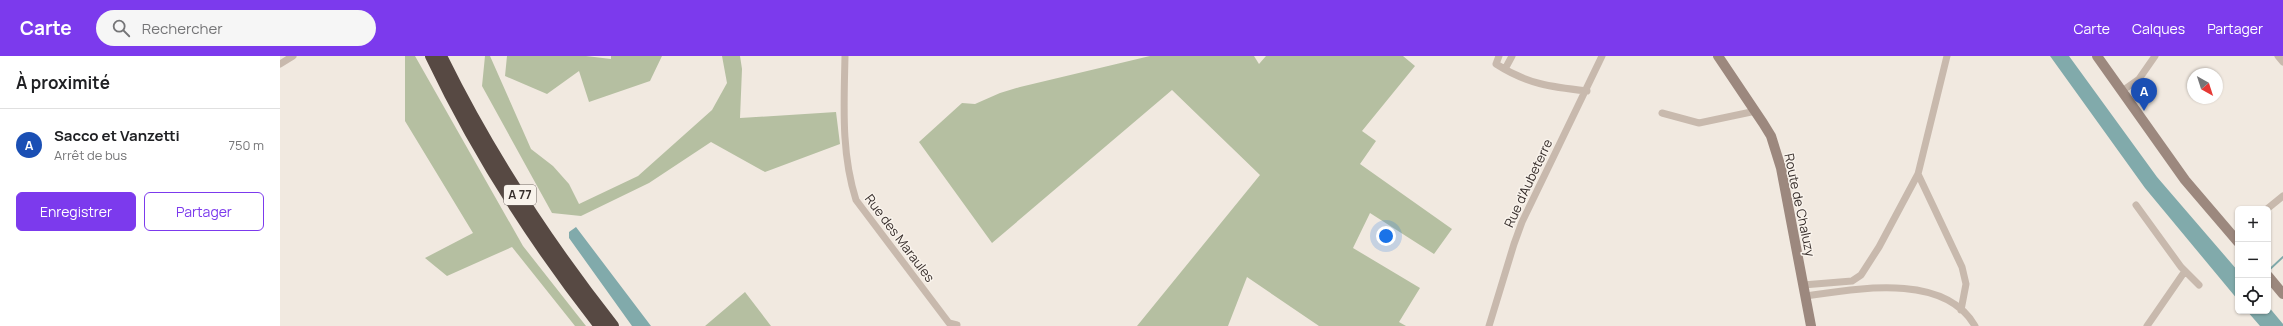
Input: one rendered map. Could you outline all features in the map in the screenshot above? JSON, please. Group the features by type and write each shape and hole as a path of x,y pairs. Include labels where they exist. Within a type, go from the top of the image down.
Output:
{"highway":[{"name":"A 77","path":"431,56 459,112 506,194 544,251 600,326"},
{"name":"A 77","path":"442,56 484,136 516,190 552,244 613,326"}],"street":[{"path":"280,64 293,56"},
{"name":"Rue des Maraules","path":"844,56 843,135 848,176 856,200 949,323 957,325"},
{"path":"1499,56 1496,64 1505,70 1544,86 1587,91"},
{"path":"1505,70 1512,56"},
{"name":"Rue d'Aubeterre","path":"1489,326 1522,222 1587,91 1602,56"},
{"name":"Route de Chaluzy","path":"1718,56 1756,111 1771,136 1781,168 1811,326"},
{"path":"1803,285 1847,282 1860,275 1879,247 1918,174 1947,56"},
{"path":"2096,56 2185,180 2235,236"},
{"path":"2122,91 2139,79 2155,56"},
{"path":"2278,56 2283,62"},
{"path":"1662,113 1699,123 1756,111"},
{"path":"1918,174 1962,267 1966,284 1961,310"},
{"path":"2271,206 2283,196"},
{"path":"2136,205 2185,271 2199,285"},
{"path":"2147,326 2185,271"},
{"path":"2270,278 2283,294"},
{"path":"1805,296 1896,288 1922,290 1943,299 1961,310 1975,326"}],"green space":[{"path":"405,56 415,56 523,246 586,326 575,326 512,247 447,276 425,258 473,233 405,121"},
{"path":"485,56 490,56 531,149 553,166 569,184 579,204 638,176 712,110 727,83 722,56 740,56 742,69 740,118 836,112 840,144 765,172 711,142 649,183 581,216 552,213 482,86"},
{"path":"507,56 586,56 611,59 611,56 662,56 650,81 589,102 579,71 547,94 505,76"},
{"path":"1150,56 1254,56 1259,64 1266,56 1403,56 1415,66 1362,131 1376,141 1360,164 1452,229 1434,254 1370,213 1353,248 1420,288 1399,322 1406,326 1319,326 1247,277 1228,326 1137,326 1260,175 1172,90 992,243 919,142 962,103 975,104 1000,93 1020,87"},
{"path":"745,292 771,326 705,326"}],"water":[{"path":"2050,56 2069,56 2157,177 2235,268 2235,296 2145,188"},
{"path":"576,227 651,326 632,326 569,238 569,232"},
{"path":"2271,310 2283,324 2283,326 2260,326 2250,314 2271,314"}],"waterway":[{"path":"2271,268 2283,257"}],"place":[{"name":"Sacco et Vanzetti","path":"2144,111"}]}
